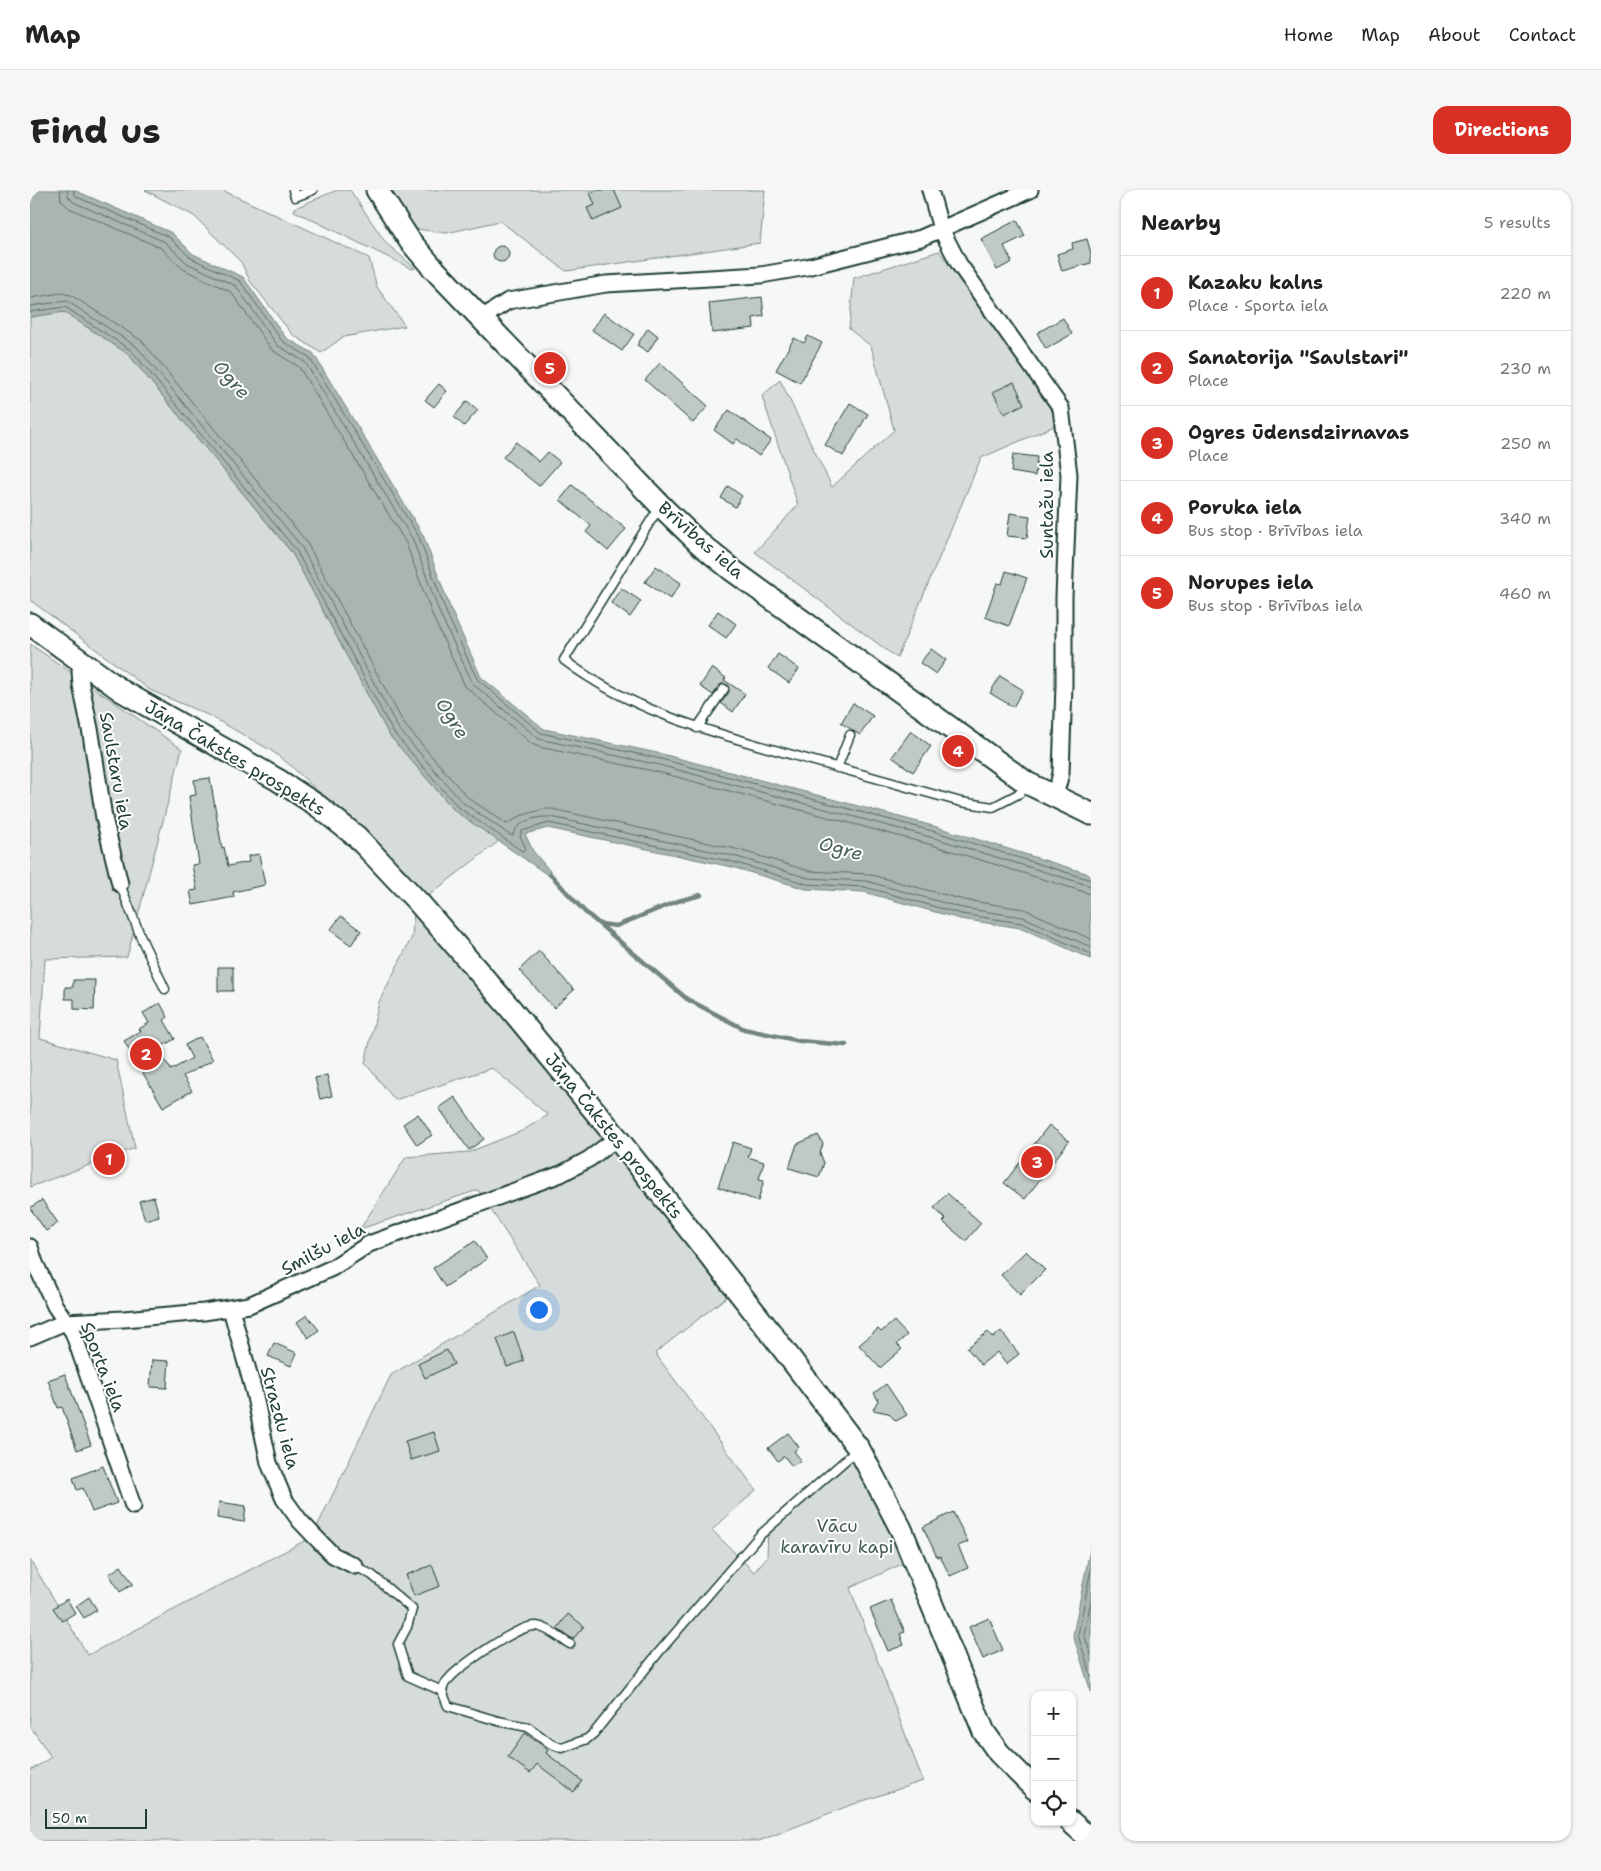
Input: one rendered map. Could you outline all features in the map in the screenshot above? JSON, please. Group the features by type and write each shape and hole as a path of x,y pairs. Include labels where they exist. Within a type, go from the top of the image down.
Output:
{"street":[{"name":"Brīvības iela","path":"377,190 410,241 432,267 698,543 732,570 1027,783 1050,795 1090,811"},
{"name":"Suntažu iela","path":"930,190 941,229 959,264 1061,408 1069,475 1064,598 1064,686 1061,773 1058,785 1050,795"},
{"path":"482,318 508,301 606,284 762,275 808,267 921,238 1030,190"},
{"name":"Jāņa Čakstes prospekts","path":"30,624 122,691 278,780 318,806 357,837 419,903 510,1008 617,1138 858,1449 901,1529 984,1732 999,1754 1031,1785"},
{"name":"Saulstaru iela","path":"83,664 80,672 81,685 91,734 104,818 120,884"},
{"name":"Smilšu iela","path":"30,1337 65,1322 124,1319 231,1309 249,1305 332,1268 369,1244 561,1174 589,1159 617,1138"},
{"name":"Sporta iela","path":"30,1246 35,1264 55,1306 73,1332 133,1506"},
{"name":"Strazdu iela","path":"231,1309 254,1392 269,1463 284,1499 300,1521 322,1544 334,1555 355,1566"},
{"path":"1075,1826 1091,1840"}],"lane":[{"path":"293,190 295,197 313,190"},
{"path":"663,508 653,517 564,660 609,690 642,707 697,728 961,802 993,807 1020,793 1027,783"},
{"path":"697,728 724,689"},
{"path":"837,768 850,735"},
{"path":"120,884 142,940 164,988"},
{"path":"570,1644 541,1627 533,1626 520,1630 482,1652 445,1682 442,1692 448,1706 498,1721 528,1727 551,1744 562,1748 587,1739 759,1536 858,1449"},
{"path":"355,1566 372,1575 412,1609 407,1626 398,1644 408,1676 442,1692"}],"green space":[{"path":"145,190 222,190 369,258 377,287 405,326 343,337 321,353 292,334 250,281 241,262 194,216"},
{"path":"337,190 350,190 386,243 415,268 412,269 294,211 295,208"},
{"path":"389,190 765,190 760,243 566,271 500,221 447,233 416,229"},
{"path":"939,251 1063,422 981,458 897,658 755,552 798,505 762,396 780,380 832,487 894,430 871,346 849,329 854,278"},
{"path":"64,312 128,354 292,553 389,735 455,811 499,841 419,903 324,797 290,765 272,751 210,716 150,690 30,600 30,317"},
{"path":"30,644 182,749 127,957 45,959 40,1038 116,1060 135,1148 30,1187"},
{"name":"Vācu karavīru kapi","path":"414,912 609,1144 729,1295 655,1353 756,1490 712,1530 754,1572 767,1557 768,1527 852,1454 885,1517 904,1563 850,1588 923,1781 848,1806 759,1841 30,1841 30,1771 51,1757 30,1726 30,1560 88,1655 312,1537 391,1375 540,1285 478,1190 360,1229 406,1157 469,1152 522,1131 548,1115 492,1068 395,1100 365,1063 379,1002 412,937"}],"water":[{"name":"Ogre","path":"30,190 74,190 172,233 193,254 243,277 286,338 313,353 423,535 451,610 481,677 544,729 662,754 937,827 1086,873 1091,876 1091,959 1021,928 960,919 864,892 806,889 732,867 548,828 525,834 533,851 554,876 552,878 455,811 389,735 292,553 128,354 64,312 30,317"},
{"path":"1091,1544 1091,1692 1073,1635"}],"building":[{"path":"598,190 614,190 622,208 593,221 587,208 595,205 590,193"},
{"path":"1017,220 1025,236 1004,246 1012,262 997,270 981,239"},
{"path":"1087,239 1091,253 1091,263 1062,271 1057,254 1073,249 1072,243"},
{"path":"498,246 504,246 509,251 507,260 498,262 493,257 493,251"},
{"path":"762,297 764,316 753,318 754,328 712,333 709,303"},
{"path":"604,313 634,334 622,351 592,330"},
{"path":"1063,318 1072,334 1046,349 1037,333"},
{"path":"648,328 658,336 648,352 637,345"},
{"path":"808,336 822,343 800,383 776,370 794,338 804,343"},
{"path":"660,363 708,406 693,423 645,380"},
{"path":"1014,382 1024,404 1004,414 993,392"},
{"path":"439,384 447,391 434,407 425,400"},
{"path":"467,401 478,410 464,426 454,417"},
{"path":"850,403 868,414 843,456 825,445"},
{"path":"729,410 771,440 759,456 737,439 733,444 714,430"},
{"path":"516,442 539,462 548,452 560,462 539,486 503,457"},
{"path":"1013,454 1037,457 1035,476 1011,472"},
{"path":"572,485 626,529 608,551 586,532 591,526 560,500"},
{"path":"728,486 742,496 735,507 721,498"},
{"path":"1010,513 1030,516 1027,538 1007,536"},
{"path":"656,566 681,583 670,599 645,582"},
{"path":"1006,571 1027,578 1009,626 985,617 997,583 1002,584"},
{"path":"621,588 641,601 630,617 611,603"},
{"path":"718,611 736,624 726,638 708,625"},
{"path":"931,649 946,660 936,674 920,663"},
{"path":"778,654 799,669 789,683 768,668"},
{"path":"712,668 726,678 724,680 745,694 733,712 721,703 729,692 728,685 721,684 713,695 700,686"},
{"path":"1000,676 1023,690 1013,707 990,693"},
{"path":"853,703 873,716 860,735 841,723"},
{"path":"911,731 931,746 913,772 892,757"},
{"path":"210,778 222,848 224,847 228,866 249,862 248,856 259,854 265,885 233,892 234,897 193,905 190,891 197,890 192,865 199,864 189,796 196,795 194,780"},
{"path":"341,916 361,931 351,945 330,930"},
{"path":"539,951 574,990 554,1008 519,970"},
{"path":"218,967 233,967 233,991 218,991"},
{"path":"73,980 95,980 94,1010 74,1009 74,999 65,999 65,987 73,987"},
{"path":"160,1003 168,1017 164,1020 175,1039 158,1048 171,1070 192,1058 185,1045 200,1037 213,1060 183,1076 192,1091 163,1107 124,1041 141,1031 139,1029 149,1023 143,1013"},
{"path":"327,1075 332,1096 320,1099 315,1078"},
{"path":"455,1097 484,1139 469,1150 439,1108"},
{"path":"418,1114 432,1135 417,1145 403,1124"},
{"path":"1049,1125 1069,1141 1025,1199 1004,1183"},
{"path":"818,1135 823,1144 820,1153 824,1163 819,1177 789,1168 797,1144"},
{"path":"733,1142 751,1148 748,1157 764,1162 759,1179 764,1180 758,1201 718,1187"},
{"path":"947,1193 981,1223 966,1241 943,1222 946,1219 934,1208"},
{"path":"154,1197 159,1216 145,1220 139,1201"},
{"path":"42,1200 58,1223 46,1231 30,1208"},
{"path":"475,1241 487,1259 445,1287 433,1268"},
{"path":"1026,1251 1045,1270 1020,1295 1001,1275"},
{"path":"307,1315 319,1330 308,1338 297,1322"},
{"path":"894,1321 907,1335 897,1344 902,1349 880,1368 859,1345 878,1329 881,1332"},
{"path":"1001,1331 1019,1354 1006,1364 997,1352 981,1365 967,1348 988,1332 993,1338"},
{"path":"514,1332 524,1361 507,1367 497,1339"},
{"path":"274,1343 297,1353 291,1366 268,1356"},
{"path":"447,1350 454,1364 425,1378 418,1364"},
{"path":"152,1360 169,1361 167,1388 150,1387"},
{"path":"65,1374 91,1445 77,1450 62,1407 58,1408 48,1380"},
{"path":"886,1384 907,1415 896,1421 888,1413 873,1410 878,1400 874,1393"},
{"path":"434,1432 440,1451 411,1460 405,1441"},
{"path":"788,1433 799,1447 794,1451 801,1460 792,1466 784,1456 778,1461 768,1448"},
{"path":"103,1466 117,1503 92,1512 83,1488 77,1490 73,1478"},
{"path":"219,1502 246,1506 244,1522 217,1518"},
{"path":"953,1512 968,1542 958,1546 968,1568 950,1576 940,1556 937,1557 923,1527"},
{"path":"432,1565 440,1586 414,1596 406,1575"},
{"path":"121,1566 133,1584 120,1592 109,1574"},
{"path":"89,1597 97,1610 84,1618 76,1606"},
{"path":"67,1599 75,1613 62,1621 53,1608"},
{"path":"891,1600 905,1632 900,1634 904,1645 888,1651 870,1609"},
{"path":"568,1614 584,1626 573,1639 557,1629"},
{"path":"989,1618 1003,1650 983,1659 969,1627"},
{"path":"525,1733 548,1750 546,1753 582,1781 574,1792 537,1764 530,1773 508,1757"}],"waterway":[{"path":"550,874 584,911 687,999 744,1029 800,1041 846,1045"},
{"path":"601,924 616,926 678,901 701,895"}],"place":[{"name":"Norupes iela","path":"550,368"},
{"name":"Poruka iela","path":"958,751"},
{"name":"Sanatorija \"Saulstari\"","path":"146,1054"},
{"name":"Kazaku kalns","path":"109,1159"},
{"name":"Ogres ūdensdzirnavas","path":"1037,1162"}]}
